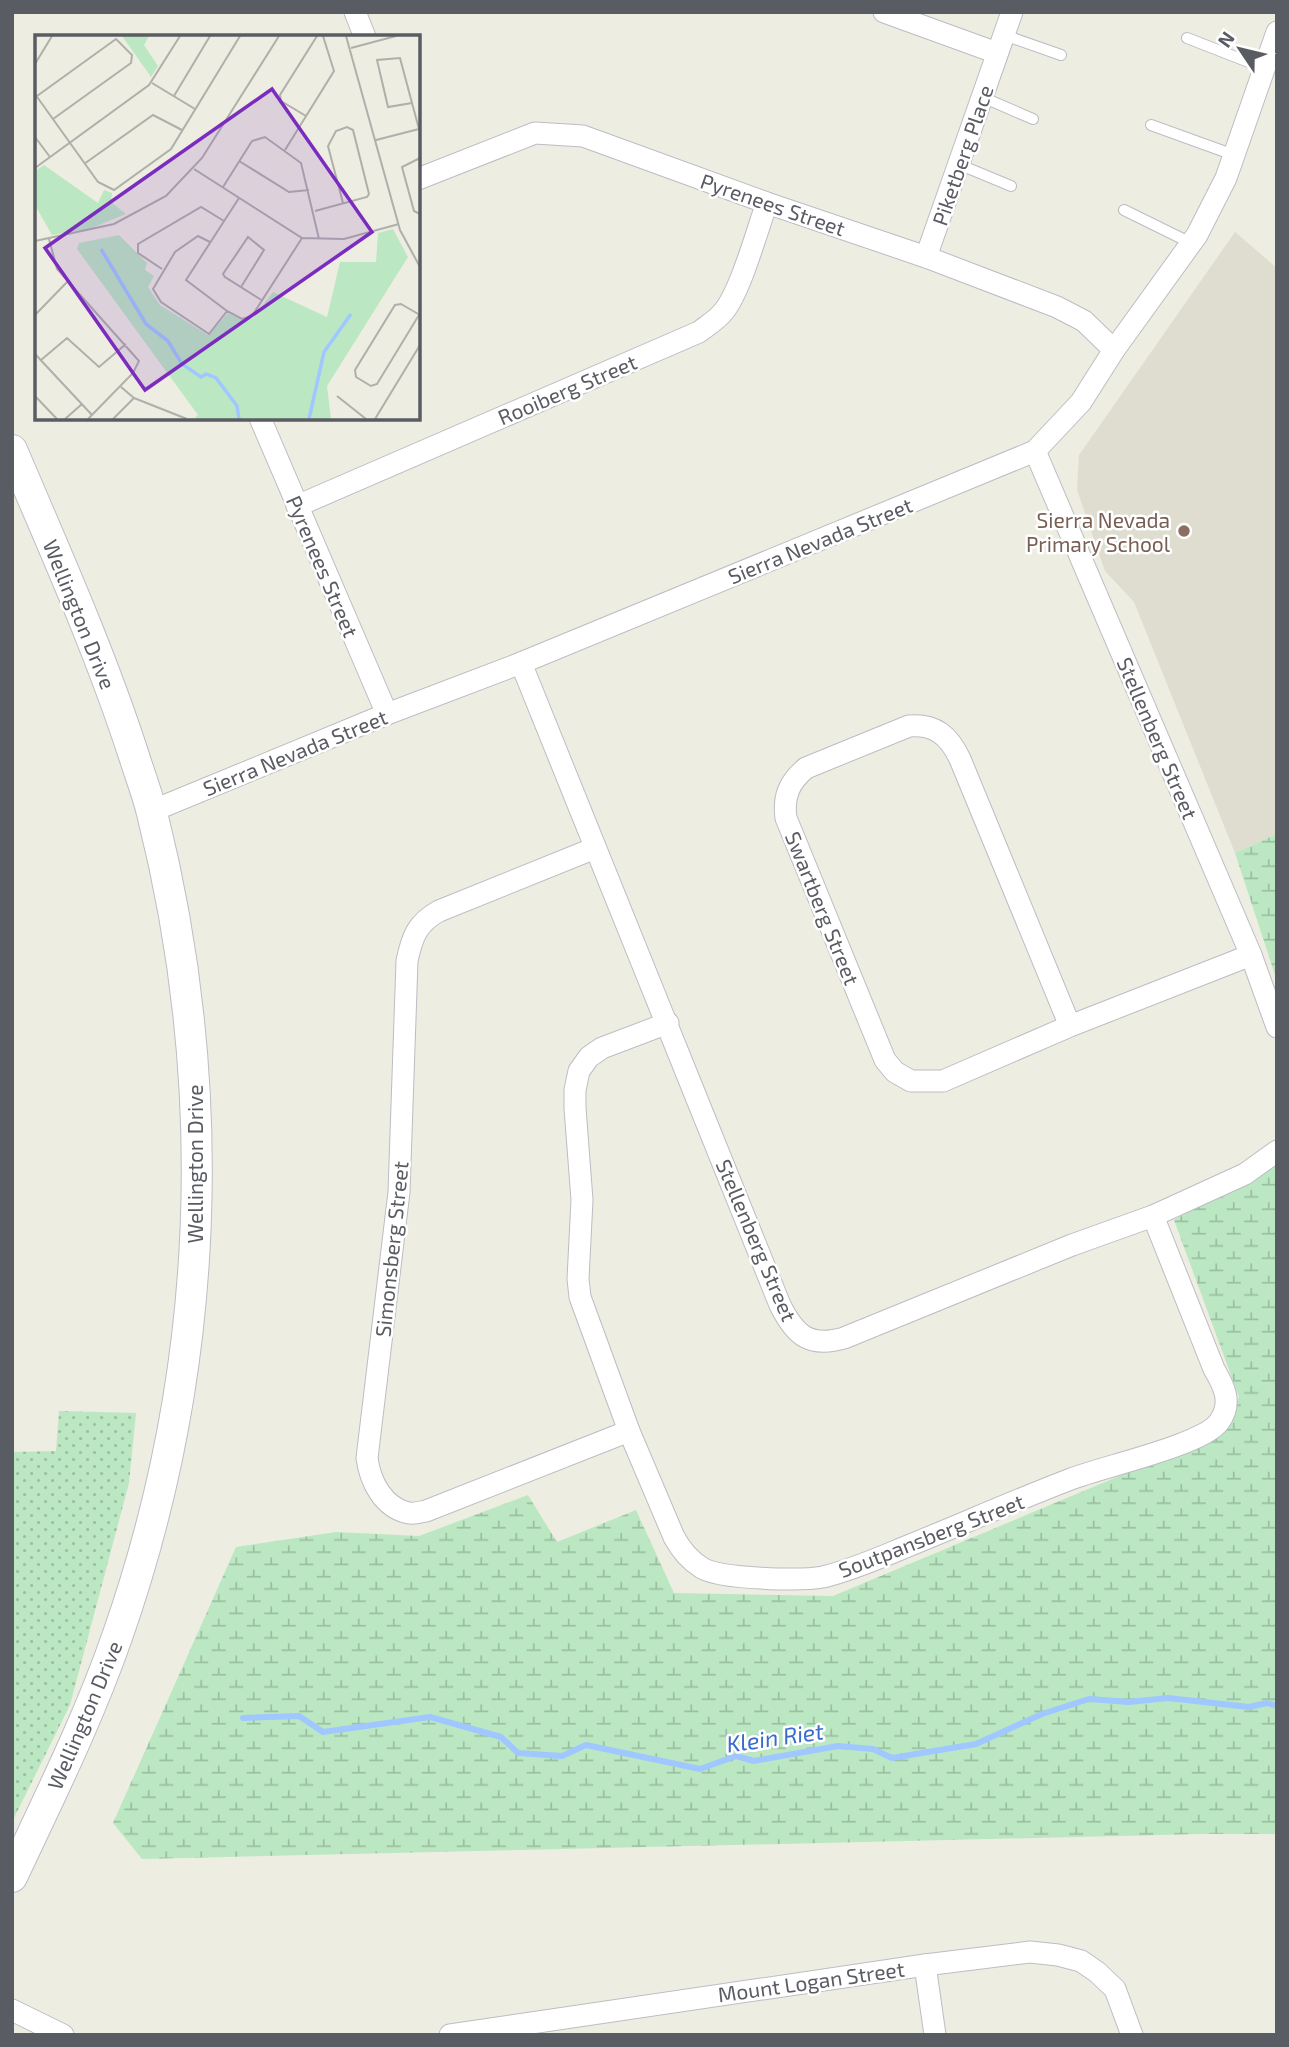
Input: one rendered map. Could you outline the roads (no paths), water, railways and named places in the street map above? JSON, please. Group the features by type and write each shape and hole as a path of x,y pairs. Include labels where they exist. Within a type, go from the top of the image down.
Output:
{"street":[{"path":"355,12 364,35"},
{"path":"884,12 1001,44"},
{"name":"Piketberg Place","path":"926,257 1012,12"},
{"name":"Sierra Nevada Street","path":"152,811 521,663 1035,451 1081,402 1191,243 1226,178 1277,32"},
{"name":"Pyrenees Street","path":"420,174 535,133 583,136 926,257 1073,313 1115,350"},
{"name":"Rooiberg Street","path":"297,506 699,332 726,309 736,290 767,203"},
{"name":"Pyrenees Street","path":"261,420 387,715"},
{"name":"Wellington Drive","path":"12,450 94,643 152,811 179,944 199,1158 196,1234 185,1361 166,1473 151,1531 117,1637 80,1733 12,1877"},
{"name":"Stellenberg Street","path":"1035,451 1251,955 1277,1027"},
{"name":"Stellenberg Street","path":"521,663 780,1305 789,1324 801,1334 814,1342 844,1338 1072,1245 1153,1216 1245,1174 1277,1151"},
{"name":"Swartberg Street","path":"1070,1026 961,759 945,735 922,725 909,726 806,768 796,776 786,796 786,818 889,1067 911,1082 943,1081 1070,1026 1251,955"},
{"name":"Simonsberg Street","path":"595,848 439,911 426,918 416,929 407,961 399,1192 368,1458 369,1472 382,1497 393,1506 409,1513 426,1511 629,1431"},
{"name":"Soutpansberg Street","path":"668,1023 602,1048 589,1057 579,1071 575,1090 582,1200 578,1279 580,1297 629,1431 674,1537 682,1552 704,1570 719,1574 802,1579 822,1577 1073,1478 1185,1442 1219,1424 1226,1409 1227,1397 1153,1216"},
{"name":"Mount Logan Street","path":"450,2035 1030,1952 1081,1961 1115,1989 1132,2035"},
{"path":"925,1965 934,2035"},
{"path":"12,2010 63,2035"}],"lane":[{"path":"1187,38 1264,68"},
{"path":"1001,44 1061,55"},
{"path":"982,97 1033,119"},
{"path":"1151,125 1234,155"},
{"path":"958,164 1011,186"},
{"path":"1124,210 1191,243"}],"waterway":[{"name":"Klein Riet","path":"243,1718 299,1716 323,1732 430,1717 501,1737 518,1753 562,1756 586,1745 700,1769 736,1756 754,1761 838,1746 873,1749 892,1758 976,1744 1042,1714 1089,1699 1129,1702 1168,1698 1249,1707 1267,1703 1277,1706"}],"place":[{"name":"Sierra Nevada Primary School","path":"1184,531"}]}
